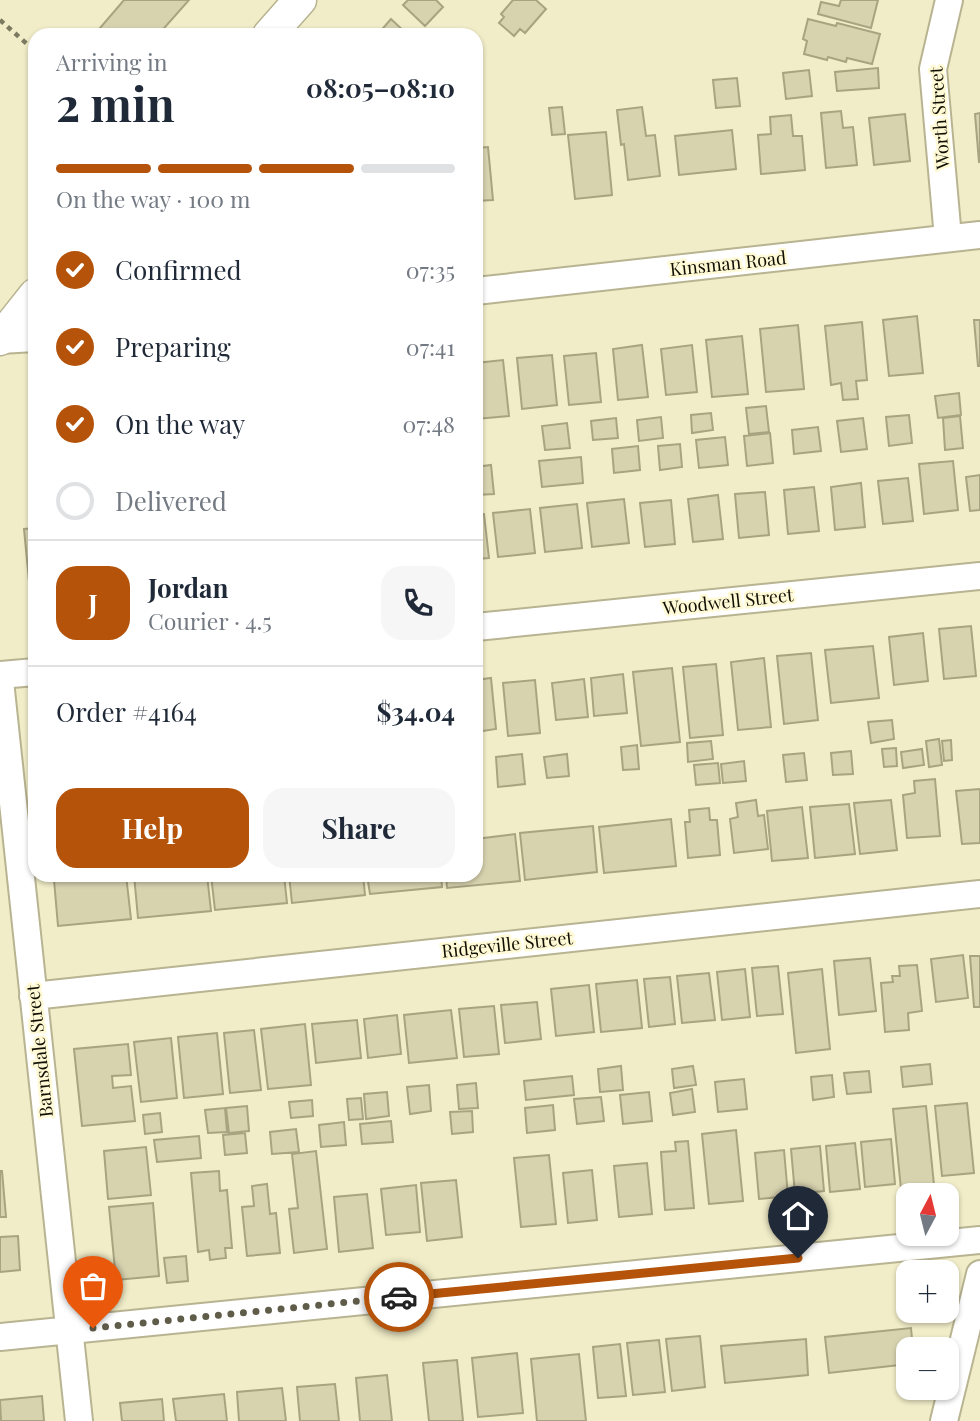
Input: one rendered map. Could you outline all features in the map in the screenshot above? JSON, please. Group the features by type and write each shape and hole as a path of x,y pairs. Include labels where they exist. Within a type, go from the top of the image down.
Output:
{"main road":[{"path":"275,28 300,0"},
{"path":"0,340 28,304"}],"street":[{"name":"Worth Street","path":"948,238 933,69 949,0"},
{"name":"Kinsman Road","path":"483,290 980,235"},
{"path":"0,340 28,338"},
{"name":"Woodwell Street","path":"483,626 980,576"},
{"path":"0,675 28,673"},
{"name":"Barnsdale Street","path":"0,681 79,1421"},
{"name":"Ridgeville Street","path":"33,996 980,894"},
{"path":"0,1337 980,1240"},
{"path":"944,1421 980,1274"}],"path":[{"path":"0,20 28,45"}],"building":[{"path":"124,0 189,0 164,28 100,28"},
{"path":"408,0 436,0 443,7 425,26 403,5"},
{"path":"513,0 536,0 546,9 525,33 520,29 514,36 499,23 504,17 501,14"},
{"path":"841,0 878,0 871,28 818,14 821,2 839,6"},
{"path":"391,19 401,28 383,28"},
{"path":"808,19 880,34 872,64 847,58 846,62 828,57 827,60 804,54 807,41 803,39"},
{"path":"878,68 879,88 837,91 835,72"},
{"path":"809,70 812,96 786,99 783,73"},
{"path":"737,78 740,106 716,108 713,80"},
{"path":"562,107 565,134 552,135 549,108"},
{"path":"642,107 646,136 655,135 660,176 628,180 617,110"},
{"path":"841,111 843,128 853,127 857,165 826,168 821,113"},
{"path":"980,113 980,162 979,162 975,114"},
{"path":"905,114 910,161 874,165 869,118"},
{"path":"791,115 793,136 802,136 805,170 761,174 758,135 771,134 770,117"},
{"path":"732,130 736,169 679,175 675,136"},
{"path":"606,132 612,195 575,199 568,135"},
{"path":"483,147 488,147 493,200 483,201"},
{"path":"917,316 923,373 889,376 883,320"},
{"path":"974,320 980,320 980,366 978,366"},
{"path":"862,322 867,380 856,381 858,399 843,400 841,383 831,385 825,326"},
{"path":"798,325 804,389 766,392 760,329"},
{"path":"742,336 748,394 712,397 706,340"},
{"path":"642,345 648,397 618,400 613,349"},
{"path":"692,345 697,392 666,395 661,349"},
{"path":"596,353 601,402 569,405 564,356"},
{"path":"552,355 557,405 522,409 517,358"},
{"path":"503,360 509,416 483,418 483,362"},
{"path":"959,393 961,415 938,418 935,396"},
{"path":"766,406 769,432 749,434 746,408"},
{"path":"711,413 713,430 692,433 691,415"},
{"path":"909,415 912,443 889,446 886,417"},
{"path":"960,416 963,448 945,450 943,418"},
{"path":"661,417 663,438 639,441 637,420"},
{"path":"616,418 618,438 593,440 591,421"},
{"path":"863,418 867,449 841,452 837,421"},
{"path":"567,423 570,448 545,450 542,426"},
{"path":"818,427 821,451 794,454 792,430"},
{"path":"770,433 773,463 747,466 744,436"},
{"path":"725,437 728,465 699,468 696,440"},
{"path":"680,444 682,467 660,470 658,446"},
{"path":"638,446 640,470 614,473 612,449"},
{"path":"581,457 583,483 542,487 539,461"},
{"path":"953,461 958,510 924,514 919,464"},
{"path":"491,465 494,494 483,495 483,466"},
{"path":"980,475 980,510 970,511 966,477"},
{"path":"908,478 913,521 883,524 878,481"},
{"path":"861,483 865,527 835,530 831,487"},
{"path":"814,487 819,531 788,534 784,490"},
{"path":"765,492 769,535 739,538 735,494"},
{"path":"718,495 723,539 693,542 688,499"},
{"path":"624,499 629,543 592,547 587,503"},
{"path":"671,500 675,544 645,547 640,503"},
{"path":"577,504 582,548 545,552 540,508"},
{"path":"530,509 535,553 498,557 493,513"},
{"path":"483,514 489,558 483,558"},
{"path":"24,529 28,529 28,571"},
{"path":"971,626 976,676 944,679 939,629"},
{"path":"923,633 928,681 894,685 889,637"},
{"path":"873,646 879,698 831,703 825,650"},
{"path":"811,653 818,720 784,724 777,656"},
{"path":"764,658 771,727 738,730 731,662"},
{"path":"716,664 723,735 690,738 683,667"},
{"path":"672,668 680,742 641,746 633,672"},
{"path":"623,674 627,713 594,716 591,678"},
{"path":"491,678 496,729 483,731 483,679"},
{"path":"584,679 588,717 556,720 552,683"},
{"path":"535,680 540,733 508,736 503,683"},
{"path":"892,720 894,739 871,743 868,722"},
{"path":"939,739 942,765 929,767 926,741"},
{"path":"951,740 952,760 944,761 942,741"},
{"path":"711,741 713,759 688,762 687,743"},
{"path":"637,745 639,769 623,770 621,747"},
{"path":"896,748 897,766 884,767 882,749"},
{"path":"922,749 924,765 903,768 901,752"},
{"path":"851,751 853,774 833,775 831,753"},
{"path":"804,753 807,780 786,782 783,755"},
{"path":"522,754 525,784 498,787 496,757"},
{"path":"567,754 569,776 547,778 544,757"},
{"path":"744,761 746,781 723,783 721,764"},
{"path":"718,763 720,783 696,785 694,765"},
{"path":"935,779 940,836 907,838 903,795 915,793 914,781"},
{"path":"980,789 980,843 962,844 956,791"},
{"path":"756,800 758,816 764,815 768,849 734,853 730,819 738,817 736,803"},
{"path":"891,800 897,850 860,854 854,803"},
{"path":"849,804 855,854 815,858 810,807"},
{"path":"802,807 808,858 772,861 767,811"},
{"path":"709,808 710,820 717,820 720,855 688,858 685,822 690,822 689,810"},
{"path":"671,819 676,866 604,873 599,827"},
{"path":"593,826 597,872 525,880 520,833"},
{"path":"515,834 520,881 447,888 447,882 483,882 483,838"},
{"path":"54,882 127,882 131,919 58,926"},
{"path":"135,882 208,882 211,911 138,918"},
{"path":"212,882 285,882 287,903 215,910"},
{"path":"290,882 364,882 365,895 292,903"},
{"path":"368,882 442,882 442,887 370,894"},
{"path":"963,955 968,998 936,1002 931,959"},
{"path":"970,956 980,956 980,1007 974,1007"},
{"path":"870,958 876,1011 839,1015 834,961"},
{"path":"917,965 922,1011 908,1013 909,1030 885,1032 881,983 893,982 892,976 900,976 899,966"},
{"path":"778,966 783,1014 757,1016 752,968"},
{"path":"745,969 750,1017 722,1020 717,972"},
{"path":"822,969 830,1049 796,1053 788,973"},
{"path":"709,973 715,1020 682,1023 677,976"},
{"path":"670,977 675,1024 649,1027 644,979"},
{"path":"637,980 642,1028 601,1032 596,984"},
{"path":"589,985 594,1032 556,1036 551,989"},
{"path":"537,1002 541,1039 505,1043 501,1005"},
{"path":"494,1006 499,1054 464,1057 459,1009"},
{"path":"451,1010 457,1058 409,1063 404,1015"},
{"path":"397,1015 401,1054 368,1058 364,1019"},
{"path":"357,1020 361,1058 316,1063 312,1024"},
{"path":"305,1024 311,1085 268,1089 261,1029"},
{"path":"254,1030 261,1090 230,1093 224,1033"},
{"path":"217,1033 223,1094 184,1098 178,1037"},
{"path":"171,1038 177,1098 141,1102 134,1042"},
{"path":"128,1044 131,1075 112,1076 113,1088 131,1086 135,1121 82,1126 74,1049"},
{"path":"930,1064 932,1084 903,1087 901,1067"},
{"path":"621,1066 623,1090 600,1092 598,1069"},
{"path":"693,1066 696,1085 674,1088 672,1069"},
{"path":"869,1071 871,1092 847,1094 844,1073"},
{"path":"832,1075 834,1097 813,1100 811,1077"},
{"path":"572,1076 574,1095 526,1100 524,1081"},
{"path":"744,1079 747,1109 718,1112 715,1082"},
{"path":"476,1083 478,1108 459,1109 457,1085"},
{"path":"429,1085 431,1111 410,1114 407,1087"},
{"path":"692,1089 695,1112 673,1115 670,1093"},
{"path":"387,1092 389,1116 366,1119 364,1094"},
{"path":"649,1092 652,1121 623,1124 620,1095"},
{"path":"601,1097 604,1121 577,1124 574,1099"},
{"path":"361,1098 363,1119 349,1120 347,1099"},
{"path":"312,1100 313,1116 291,1118 289,1102"},
{"path":"967,1103 974,1173 942,1176 935,1106"},
{"path":"553,1105 555,1130 527,1133 525,1108"},
{"path":"247,1106 249,1131 229,1133 226,1108"},
{"path":"926,1106 934,1183 900,1183 893,1109"},
{"path":"225,1108 227,1132 208,1133 205,1110"},
{"path":"472,1111 473,1132 452,1134 450,1112"},
{"path":"160,1113 162,1132 145,1134 143,1115"},
{"path":"391,1121 393,1142 362,1144 360,1124"},
{"path":"344,1122 346,1145 321,1147 319,1125"},
{"path":"296,1129 299,1152 272,1154 270,1132"},
{"path":"736,1130 743,1201 709,1204 702,1134"},
{"path":"245,1133 247,1153 225,1155 223,1135"},
{"path":"199,1136 201,1158 157,1162 154,1140"},
{"path":"891,1139 895,1184 865,1187 861,1142"},
{"path":"688,1141 694,1208 665,1210 661,1152 676,1151 675,1142"},
{"path":"855,1143 860,1189 830,1192 826,1146"},
{"path":"820,1146 824,1191 795,1194 791,1149"},
{"path":"146,1147 151,1195 108,1199 104,1151"},
{"path":"784,1150 788,1196 759,1199 755,1153"},
{"path":"316,1151 327,1249 294,1253 289,1209 298,1208 292,1154"},
{"path":"549,1155 556,1224 521,1227 514,1158"},
{"path":"647,1163 652,1214 619,1217 614,1166"},
{"path":"592,1170 597,1220 568,1223 563,1173"},
{"path":"2,1171 6,1217 0,1217"},
{"path":"219,1171 220,1191 227,1190 232,1248 225,1248 226,1258 210,1260 209,1250 198,1252 191,1173"},
{"path":"456,1180 462,1237 427,1241 421,1183"},
{"path":"267,1184 270,1214 276,1213 280,1253 247,1256 242,1207 254,1206 252,1186"},
{"path":"416,1185 420,1232 386,1235 381,1189"},
{"path":"367,1194 373,1248 339,1252 334,1197"},
{"path":"153,1203 159,1276 116,1280 109,1207"},
{"path":"18,1236 20,1270 0,1272 0,1237"},
{"path":"186,1256 188,1281 167,1283 164,1258"},
{"path":"911,1328 912,1337 896,1337 896,1365 829,1373 825,1337"},
{"path":"700,1336 705,1387 672,1391 666,1339"},
{"path":"806,1339 808,1375 725,1383 721,1346"},
{"path":"659,1340 665,1392 633,1395 627,1343"},
{"path":"620,1344 626,1396 598,1398 593,1347"},
{"path":"517,1353 523,1413 478,1417 472,1358"},
{"path":"579,1354 586,1421 537,1421 531,1359"},
{"path":"457,1360 463,1421 429,1421 423,1363"},
{"path":"387,1375 392,1421 360,1421 356,1378"},
{"path":"335,1384 339,1421 300,1421 297,1387"},
{"path":"282,1388 286,1421 239,1421 237,1392"},
{"path":"224,1394 227,1421 176,1421 173,1399"},
{"path":"42,1396 44,1421 1,1421 0,1400"},
{"path":"162,1399 164,1421 122,1421 120,1403"}],"way so far":[{"path":"93,1328 399,1297"}],"route":[{"path":"399,1297 798,1258"}]}
